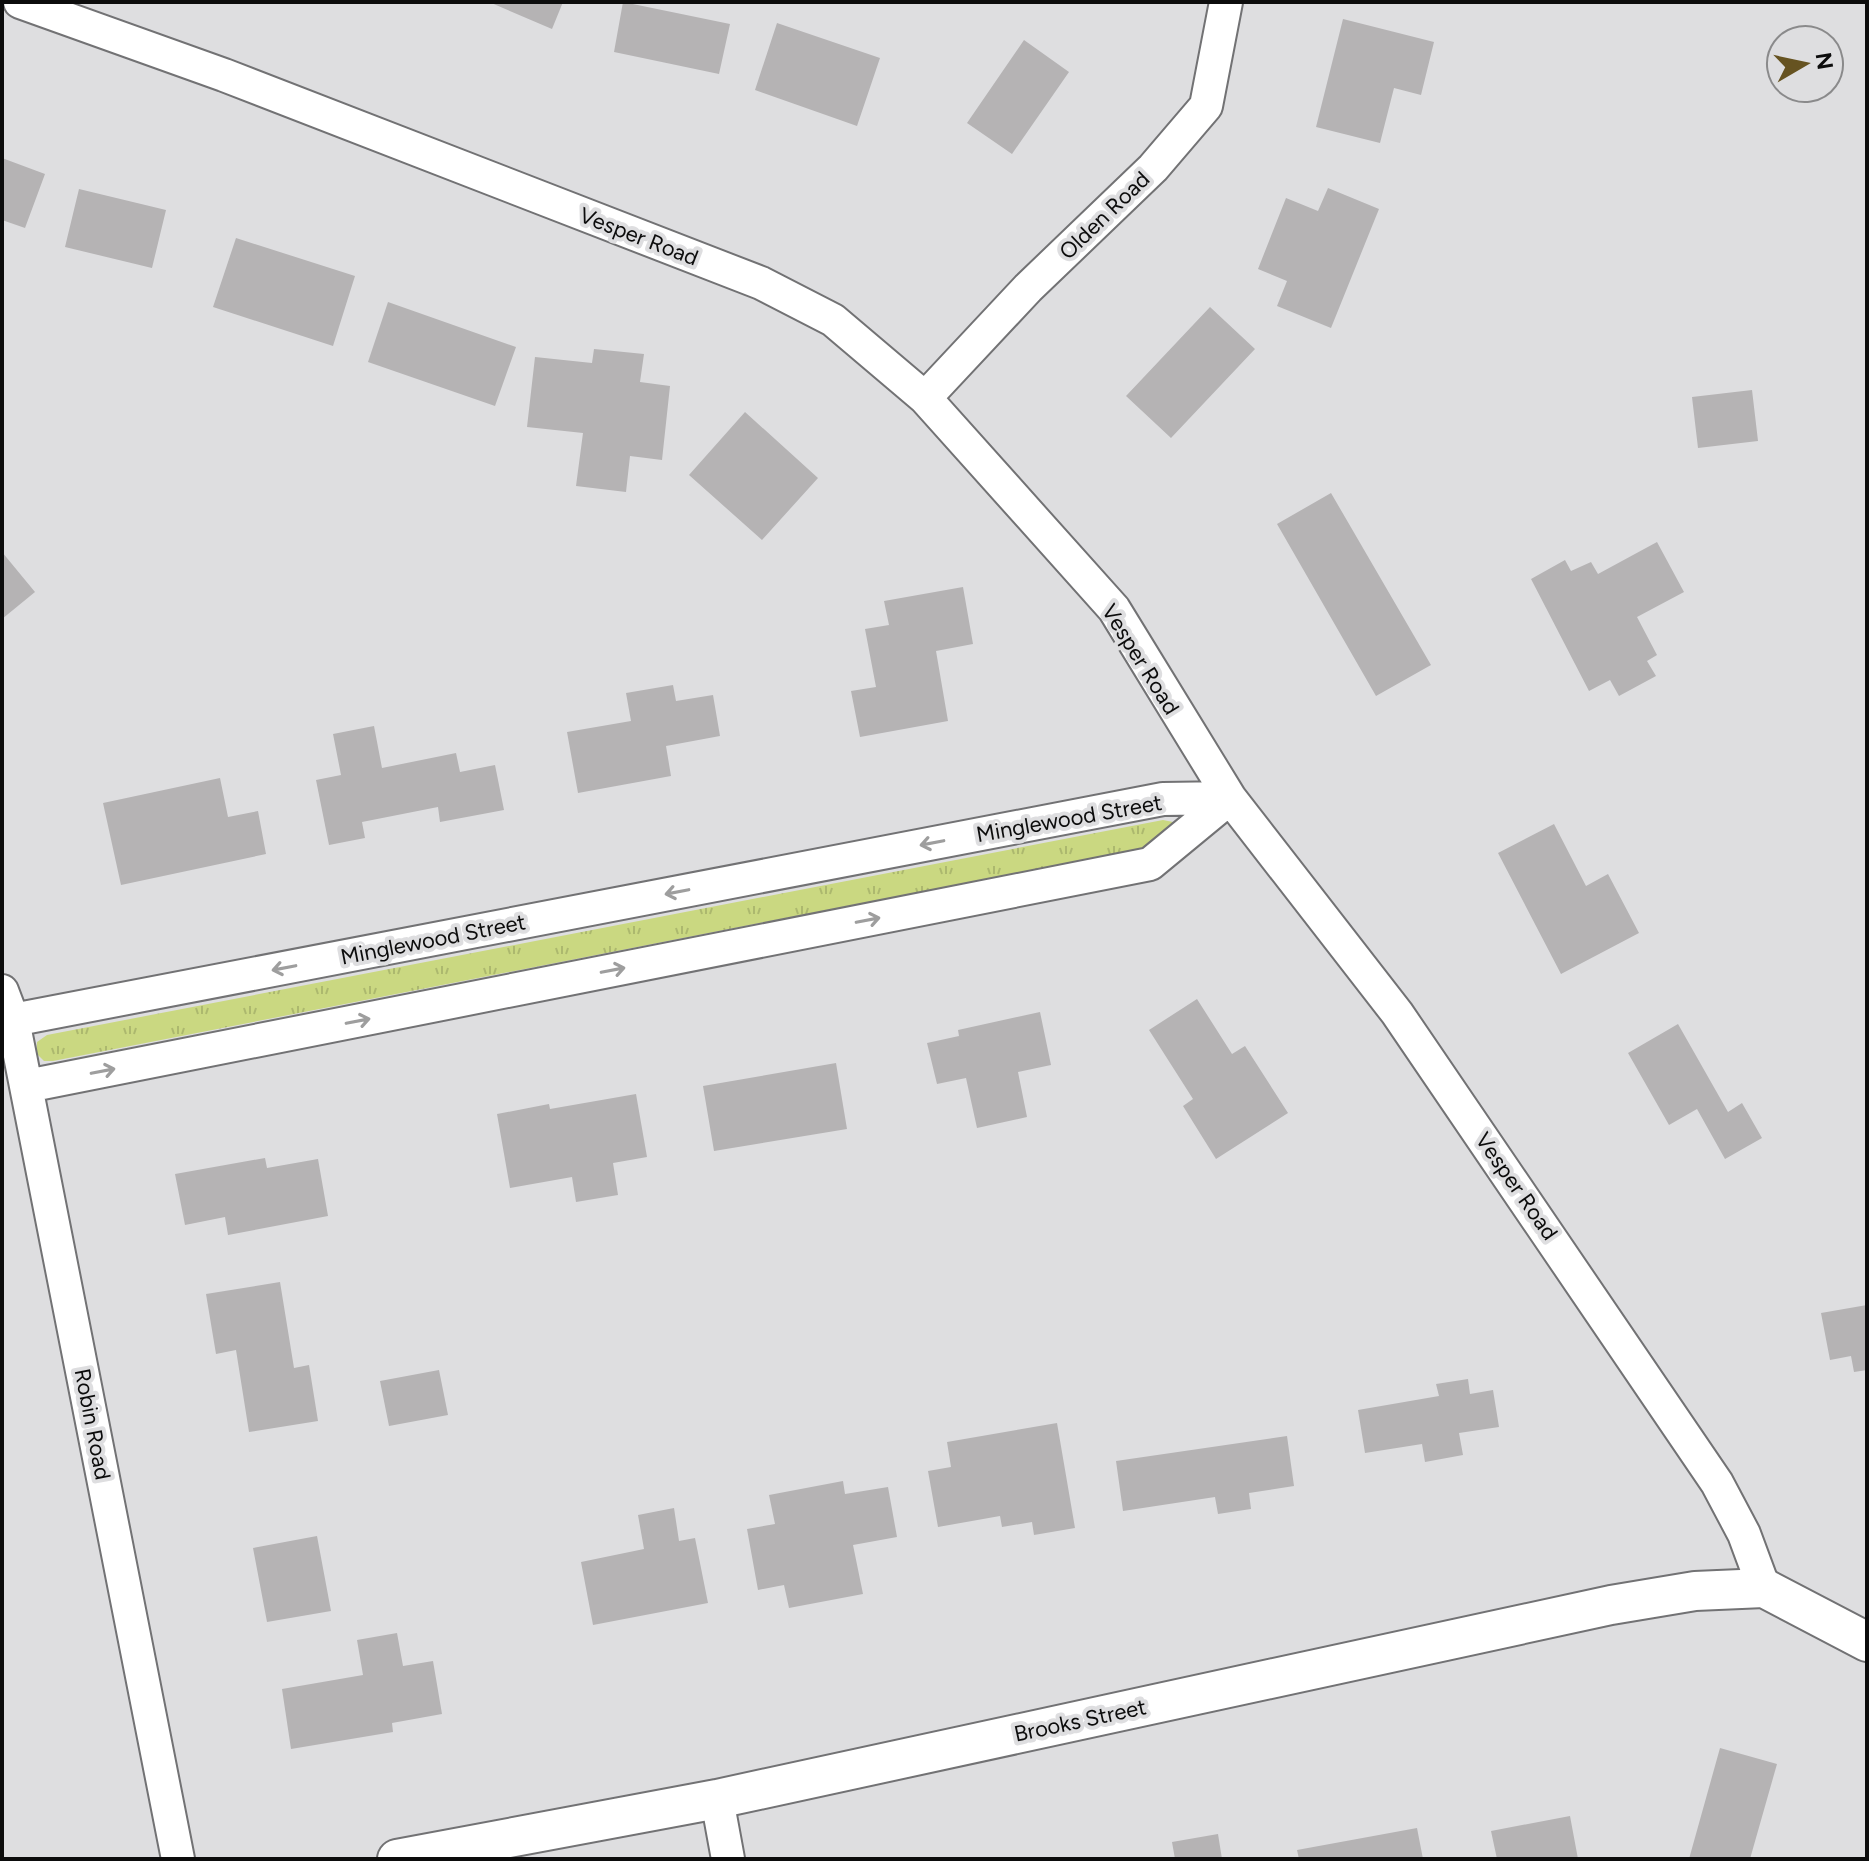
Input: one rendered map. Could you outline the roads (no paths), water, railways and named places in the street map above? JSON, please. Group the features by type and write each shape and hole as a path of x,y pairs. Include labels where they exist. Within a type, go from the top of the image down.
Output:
{"street":[{"name":"Vesper Road","path":"20,2 224,75 761,283 833,320 925,398 1114,609 1230,798 1397,1013 1717,1483 1744,1534 1764,1588"},
{"name":"Olden Road","path":"925,398 1028,288 1153,168 1206,106 1226,2"},
{"name":"Minglewood Street","path":"8,1005 1163,799 1230,798"},
{"name":"Minglewood Street","path":"27,1086 1150,864 1230,798"},
{"name":"Robin Road","path":"8,1005 27,1086 178,1859"},
{"path":"1764,1588 1867,1642"},
{"name":"Brooks Street","path":"397,1859 717,1799 1611,1605 1695,1591 1764,1588"},
{"path":"717,1799 728,1859"}]}
